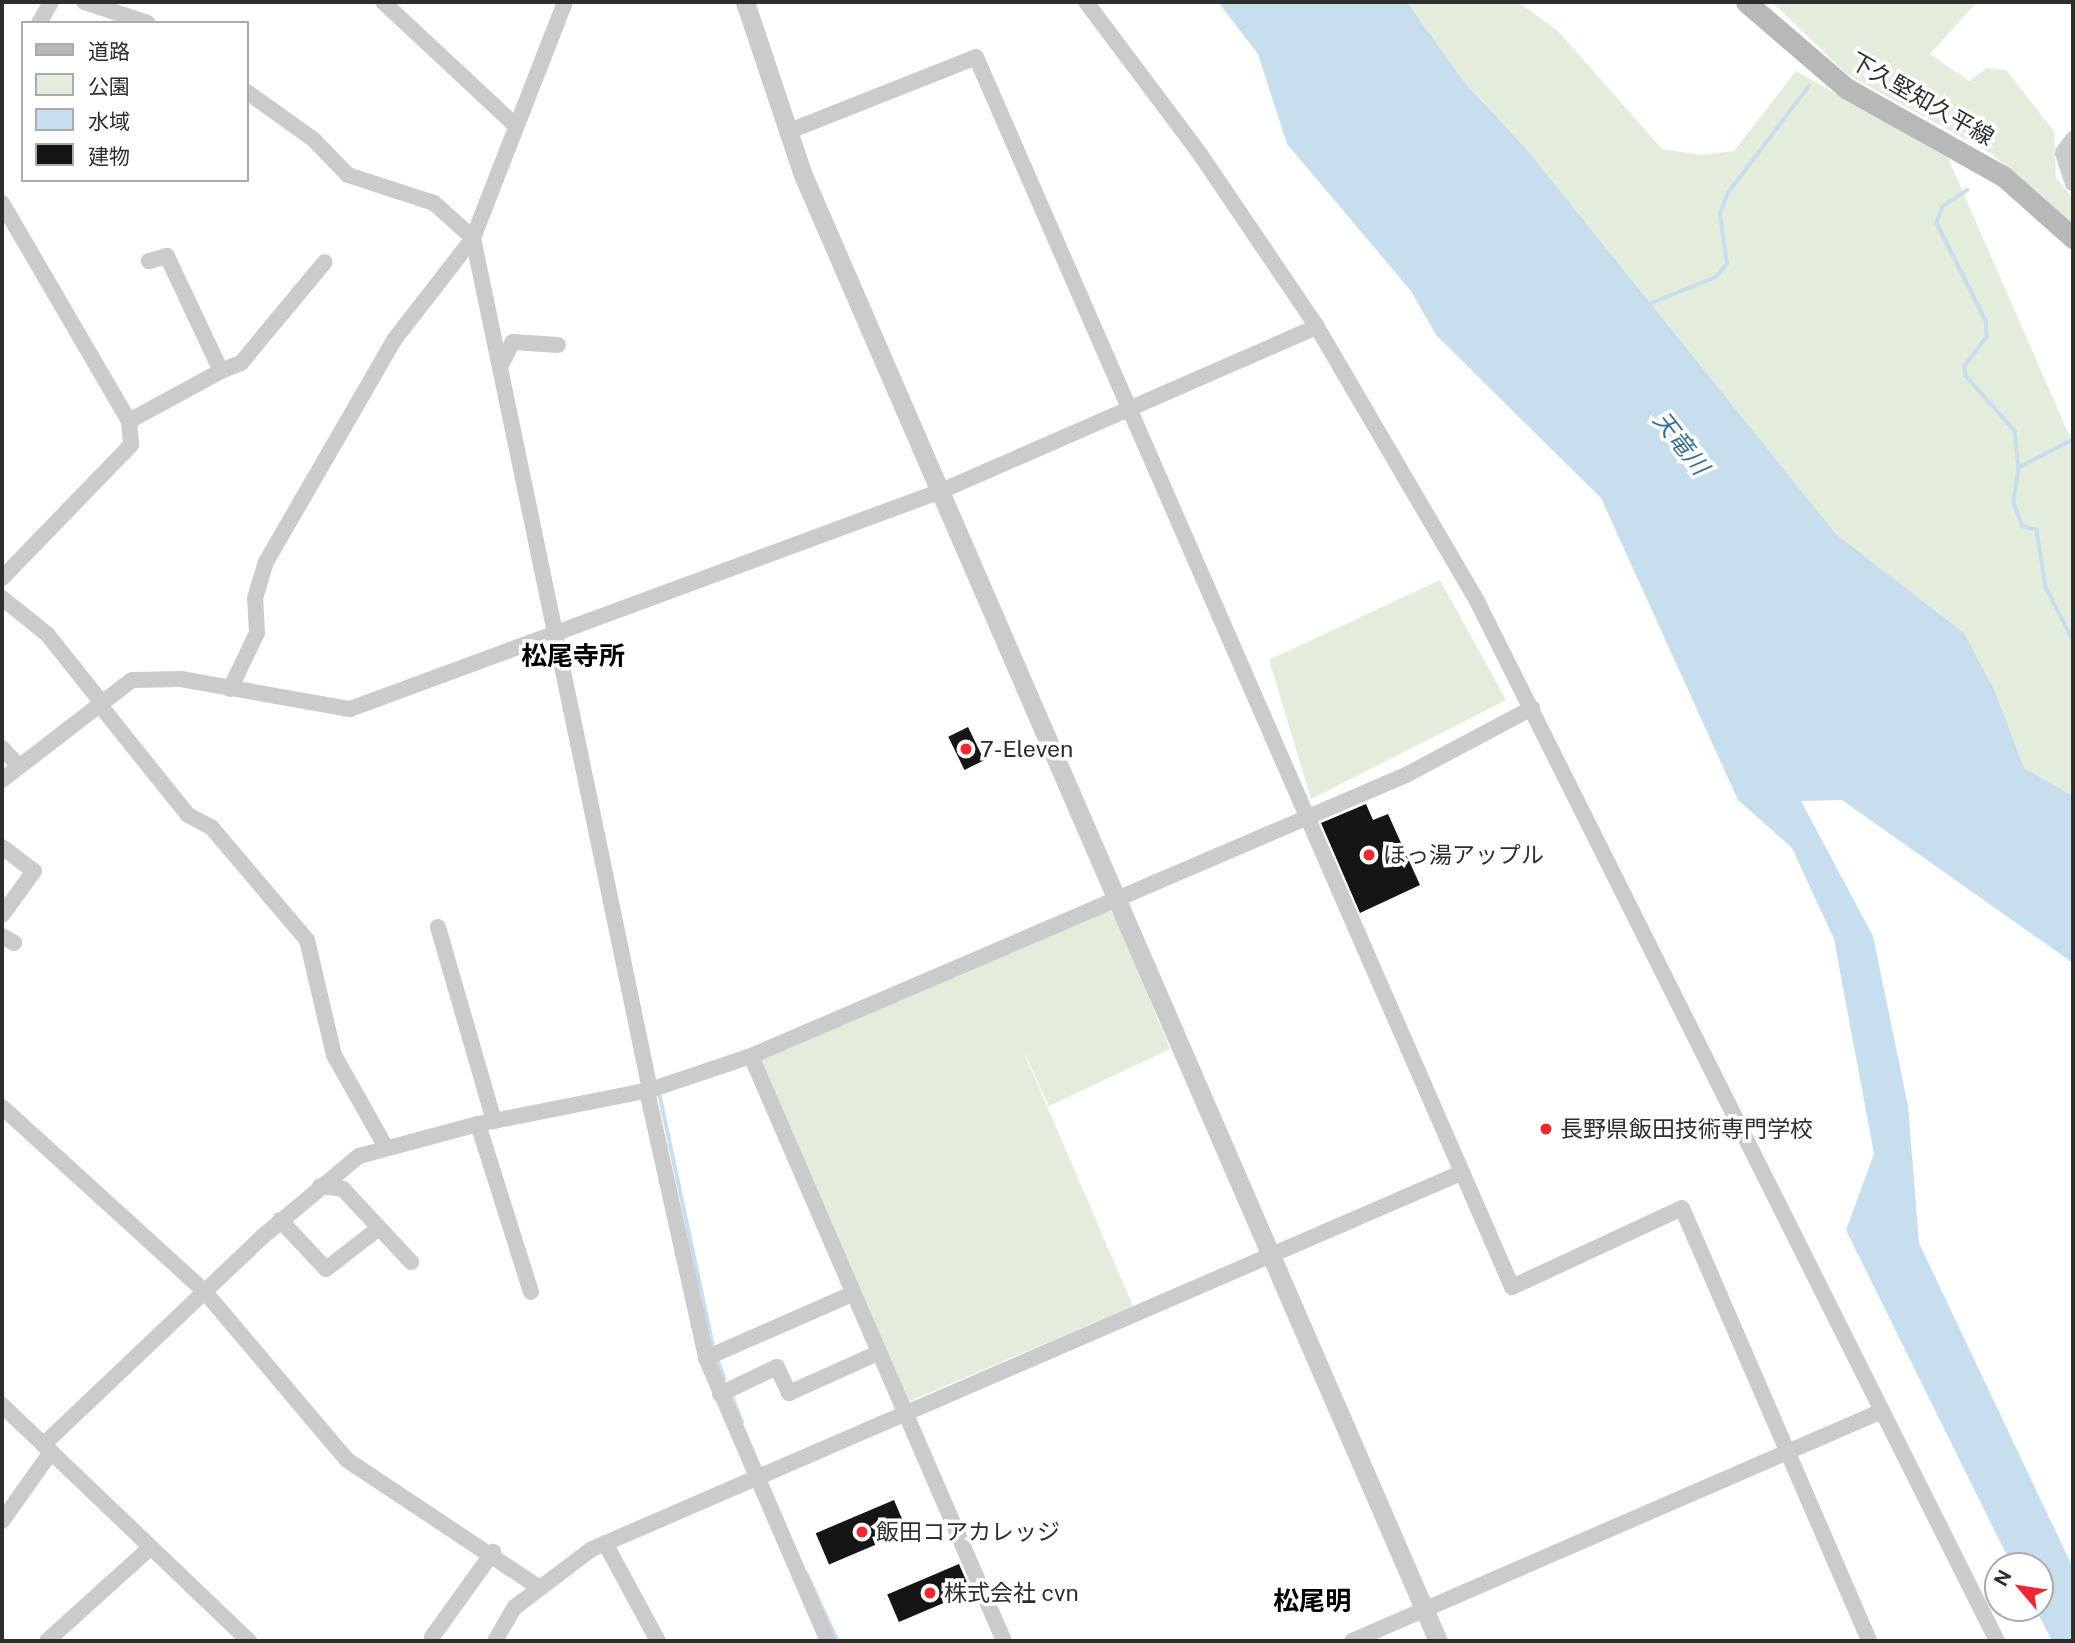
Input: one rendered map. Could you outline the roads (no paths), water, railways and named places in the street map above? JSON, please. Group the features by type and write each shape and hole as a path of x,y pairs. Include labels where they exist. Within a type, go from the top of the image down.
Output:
{"main road":[{"name":"下久堅知久平線","path":"1746,2 1846,88 2003,176 2073,238"}],"street":[{"path":"40,21 51,2"},
{"path":"84,2 142,21"},
{"path":"383,2 516,126"},
{"path":"230,689 257,633 256,594 266,562 394,340 473,238 565,2"},
{"path":"745,2 787,132 1438,1641"},
{"path":"1086,2 1200,154 1317,327 1478,603 1997,1641"},
{"path":"787,132 976,57 1132,409 1305,818 1512,1287 1682,1208 1869,1641"},
{"path":"248,93 313,139 348,176 434,203 473,238 648,1091 706,1358 720,1394 761,1476 828,1641"},
{"path":"2073,139 2063,153 2073,183"},
{"path":"2,202 129,421 131,446 2,578"},
{"path":"149,261 167,256 221,371"},
{"path":"129,421 241,363 325,262"},
{"path":"2,780 125,683 142,678 350,709 941,491 1317,327"},
{"path":"500,367 513,342 558,345"},
{"path":"2,598 47,634 188,816 212,828 307,940 334,1055 386,1146"},
{"path":"2,1521 47,1449 281,1220 359,1156 386,1146 486,1123 648,1091 751,1056 1406,775 1532,708"},
{"path":"2,748 18,765"},
{"path":"2,847 34,871 2,915"},
{"path":"438,927 531,1292"},
{"path":"751,1056 1004,1641"},
{"path":"2,1107 205,1292 347,1460 493,1552 538,1587"},
{"path":"495,1641 515,1607 538,1587 605,1543 1461,1173"},
{"path":"320,1186 343,1189 411,1262"},
{"path":"281,1220 326,1269 379,1228"},
{"path":"706,1358 852,1294"},
{"path":"720,1394 778,1367 789,1393 878,1353"},
{"path":"2,1405 249,1641"},
{"path":"1352,1641 1882,1412"},
{"path":"605,1543 658,1641"},
{"path":"49,1641 150,1548"},
{"path":"432,1637 493,1552"}],"water":[{"name":"天竜川","path":"1218,2 1407,2 1465,83 1528,151 1836,534 1964,633 1995,691 2024,768 2073,796 2073,963 1842,800 1801,801 1873,936 1908,1106 1919,1243 2073,1568 2073,1641 2052,1641 2042,1622 2054,1622 2054,1552 2005,1552 1846,1230 1874,1154 1834,939 1792,848 1738,800 1601,498 1436,335 1411,291 1287,144 1258,54"}],"waterway":[{"path":"1644,306 1716,277 1727,264 1720,214 1728,193 1809,86"},
{"path":"1968,190 1943,207 1937,223 1986,321 1987,337 1965,366 1966,376 2015,431 2019,468"},
{"path":"2073,440 2019,468 2014,503 2023,526 2037,530 2046,587 2073,640"},
{"path":"660,1095 713,1344"},
{"path":"718,1360 725,1379"},
{"path":"733,1398 742,1422"},
{"path":"807,1574 838,1641"}],"place":[{"name":"7-Eleven","path":"966,749"},
{"name":"ほっ湯アップル","path":"1369,855"},
{"name":"長野県飯田技術専門学校","path":"1546,1129"},
{"name":"飯田コアカレッジ","path":"862,1532"},
{"name":"株式会社 cvn","path":"930,1593"}],"district":[{"name":"松尾寺所","path":"573,656"},
{"name":"松尾明","path":"1312,1601"}]}
